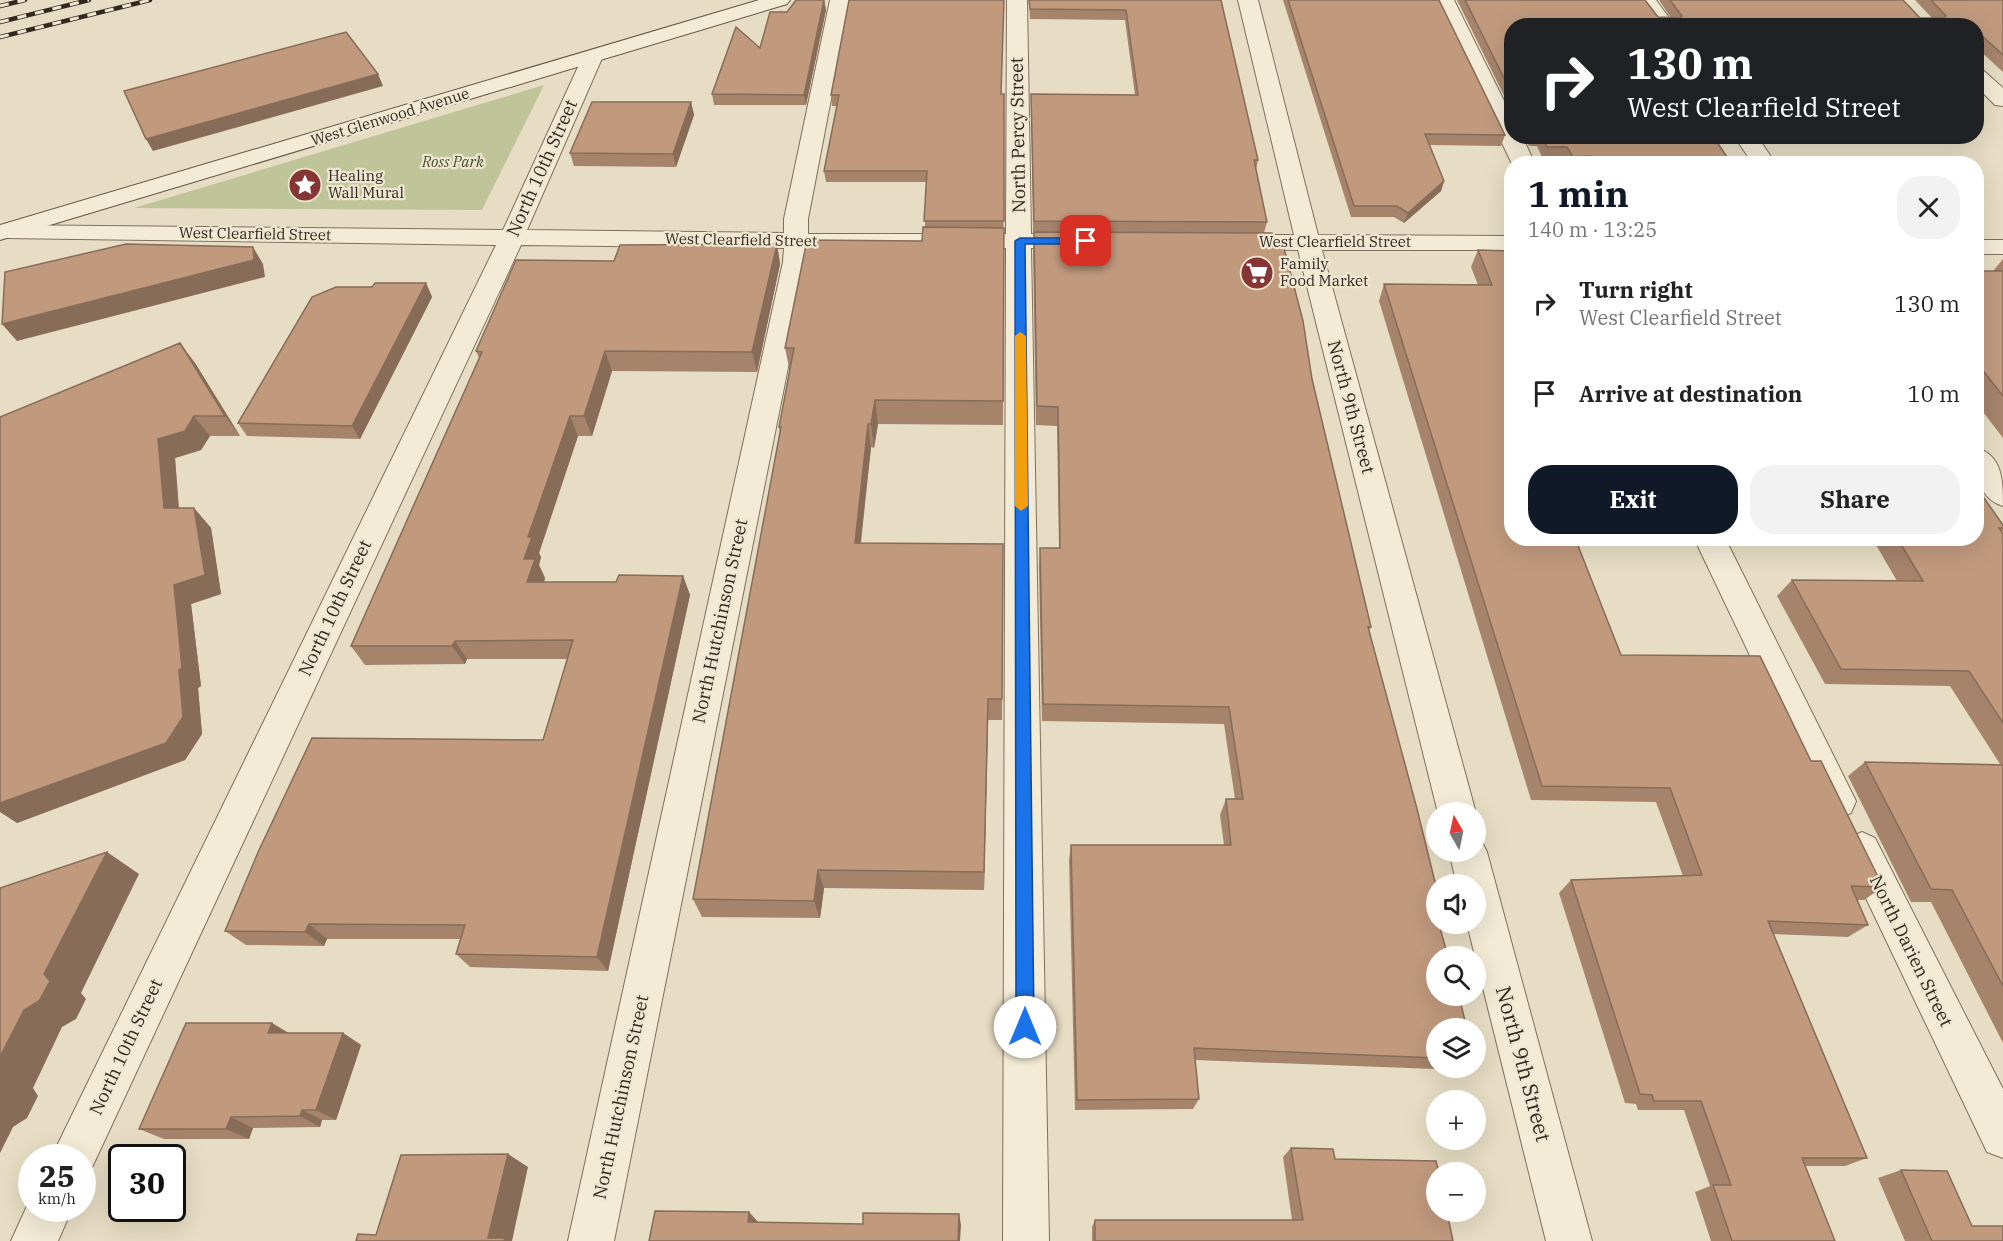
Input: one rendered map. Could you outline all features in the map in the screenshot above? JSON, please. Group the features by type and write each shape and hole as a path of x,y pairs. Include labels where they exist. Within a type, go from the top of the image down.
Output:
{"street":[{"name":"West Glenwood Avenue","path":"3,232 780,0"},
{"name":"North Hutchinson Street","path":"591,1241 796,262 796,219 840,0"},
{"name":"North Percy Street","path":"1017,0 1026,1241"},
{"name":"North 9th Street","path":"1248,0 1308,242 1454,802"},
{"path":"1444,0 1504,123"},
{"path":"1646,0 1659,18"},
{"name":"North 10th Street","path":"80,1144 512,237 593,56"},
{"path":"1984,82 2003,100"},
{"name":"West Clearfield Street","path":"3,232 1100,242"},
{"name":"West Clearfield Street","path":"1204,242 1504,243"},
{"path":"1984,247 2003,247"},
{"path":"1984,468 2003,495"},
{"name":"North Darien Street","path":"1713,546 2003,1136"},
{"name":"North 9th Street","path":"1471,862 1569,1241"},
{"path":"34,1241 43,1222"}],"green space":[{"name":"Ross Park","path":"544,85 482,210 134,208"}],"building":[{"path":"796,0 824,0 804,95 712,94 736,27 760,48 770,12 787,12"},
{"path":"849,0 1004,0 1001,94 1004,94 1004,221 924,221 927,171 824,171 839,95 831,95"},
{"path":"1029,0 1221,0 1258,160 1254,160 1267,222 1034,221 1031,94 1138,95 1126,10 1030,9"},
{"path":"1288,0 1439,0 1504,135 1425,134 1444,181 1408,213 1397,206 1354,206"},
{"path":"1465,0 1645,0 1658,17 1680,18 1504,18 1504,78"},
{"path":"1670,0 1903,0 1920,18 1680,18 1682,16"},
{"path":"1931,0 2003,0 2003,55 1984,38 1984,18 1944,18 1946,16"},
{"path":"346,32 378,74 146,139 124,91"},
{"path":"592,102 691,102 673,154 570,153"},
{"path":"1546,144 1718,144 1726,156 1572,156 1567,147 1547,147"},
{"path":"923,227 1004,228 1003,401 875,400 871,424 868,424 855,543 1003,544 1002,699 988,699 984,872 818,870 814,901 693,899 781,427 779,427 794,348 785,348 807,240 922,241"},
{"path":"1034,232 1272,233 1276,248 1284,248 1303,321 1312,379 1371,627 1368,627 1426,846 1426,862 1430,862 1433,874 1426,874 1426,934 1442,934 1445,946 1426,946 1426,1006 1461,1006 1464,1018 1426,1018 1426,1058 1194,1048 1199,1099 1077,1100 1071,845 1231,845 1226,799 1243,799 1229,707 1043,704 1040,548 1060,548 1058,407 1037,406"},
{"path":"126,244 253,247 254,260 2,324 5,272"},
{"path":"777,244 752,352 605,351 584,416 570,416 528,537 532,537 524,559 535,559 527,582 616,582 619,575 683,576 597,957 456,954 465,925 309,924 305,932 225,931 259,850 312,738 543,740 573,640 455,641 452,646 351,646 482,352 476,351 516,260 614,261 620,245"},
{"path":"1478,250 1504,251 1504,546 1578,546 1621,655 1760,656 1811,761 1821,761 1883,887 1851,886 1868,925 1768,921 1867,1158 1802,1158 1835,1241 1732,1241 1713,1185 1731,1185 1701,1101 1654,1101 1652,1095 1640,1094 1571,880 1702,875 1670,788 1542,786 1384,284 1492,285"},
{"path":"1984,271 2003,271 2003,396 1984,372"},
{"path":"375,283 426,283 352,426 238,423 312,297 336,287 372,287"},
{"path":"180,343 225,416 194,416 185,431 158,439 164,508 194,508 205,575 174,585 182,668 179,670 183,717 166,743 0,803 0,417"},
{"path":"1984,498 2003,525 2003,528 1999,528 2003,534 2003,723 1969,671 1841,669 1792,580 1923,581 1902,546 1984,546"},
{"path":"1865,762 2003,765 2003,986 1952,890 1931,889"},
{"path":"107,852 44,974 50,981 39,1001 24,1010 0,1057 0,888"},
{"path":"186,1023 272,1023 268,1033 343,1033 316,1110 302,1110 300,1116 231,1117 226,1129 139,1129"},
{"path":"1291,1148 1333,1149 1335,1159 1436,1161 1426,1162 1426,1222 1449,1222 1453,1241 1095,1241 1095,1220 1303,1220"},
{"path":"508,1154 488,1238 505,1238 504,1241 356,1241 358,1234 376,1235 401,1155"},
{"path":"1901,1170 1947,1171 1972,1226 2003,1226 2003,1241 1932,1241"},
{"path":"655,1211 749,1212 748,1222 863,1224 863,1213 959,1214 958,1241 649,1241"}],"railway":[{"path":"0,6 25,0"},
{"path":"0,22 89,0"},
{"path":"0,37 150,0"}],"slow traffic":[{"path":"1020,336 1021,506"}],"place":[{"name":"Healing Wall Mural","path":"305,185"},
{"name":"Family Food Market","path":"1257,273"}],"route":[{"path":"1025,1027 1020,241 1086,241"}]}
